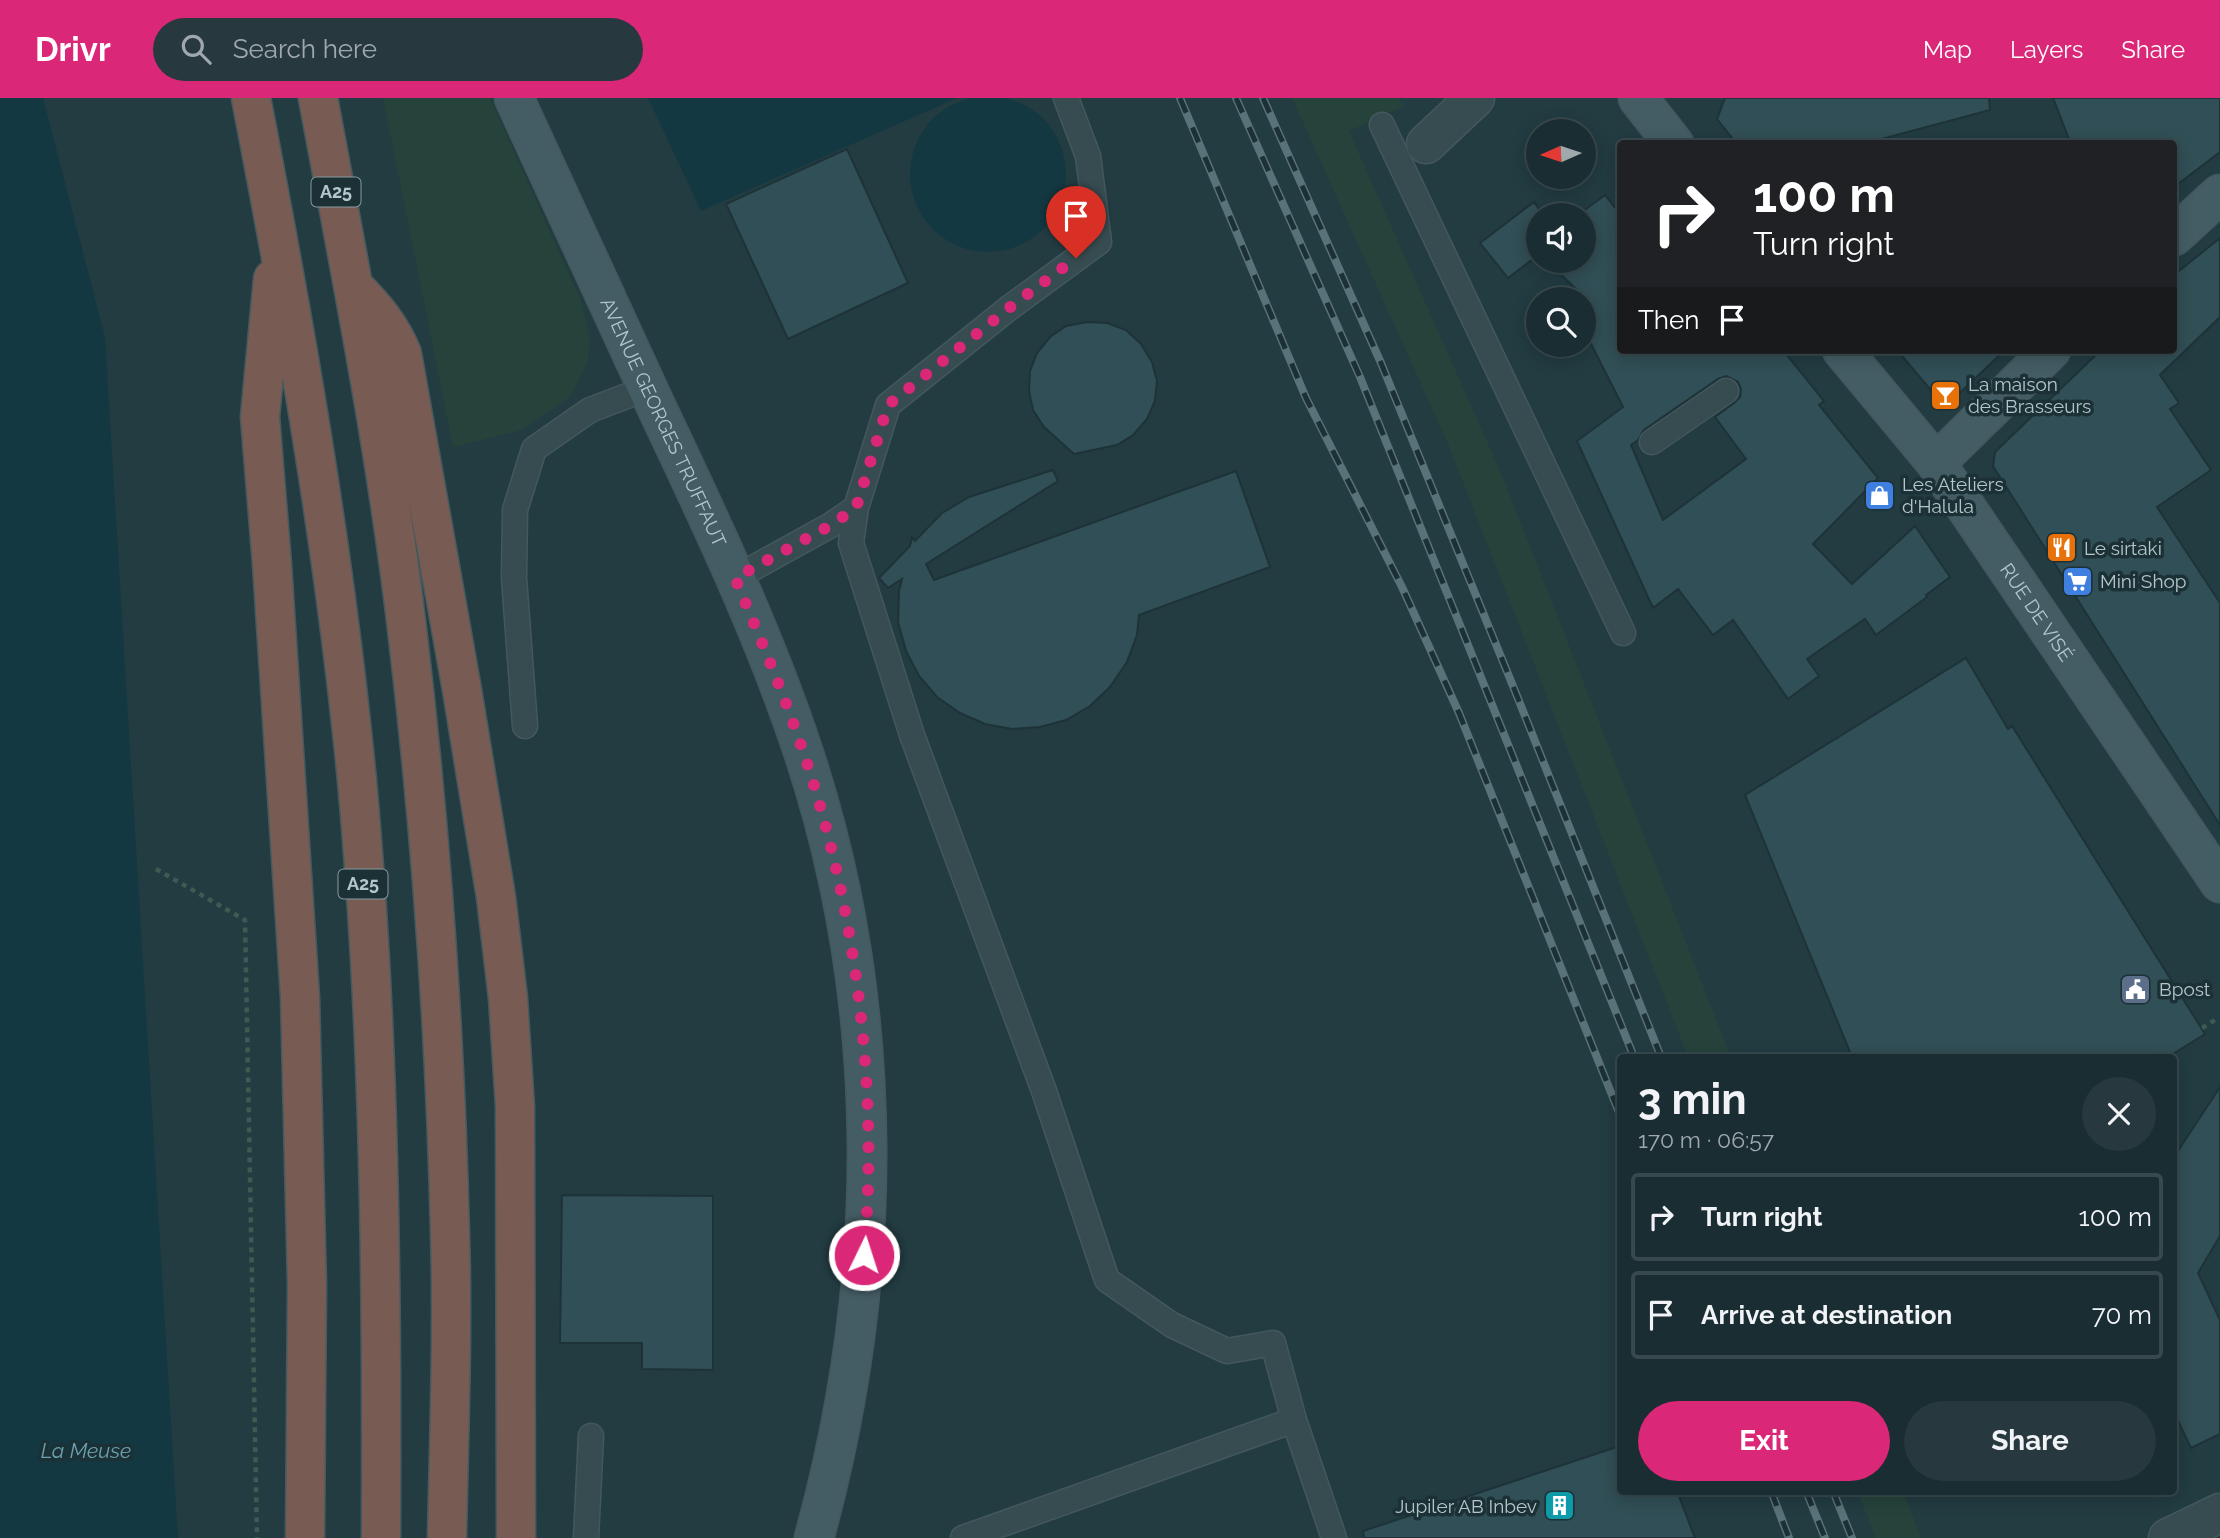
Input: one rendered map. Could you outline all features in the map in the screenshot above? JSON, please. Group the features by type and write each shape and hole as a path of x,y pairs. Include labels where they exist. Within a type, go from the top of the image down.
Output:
{"highway":[{"name":"A25","path":"251,98 312,432 340,631 357,783 375,1070 381,1223 381,1538"},
{"name":"A25","path":"318,98 383,450 423,775 436,928 450,1234 447,1538"},
{"name":"A25","path":"278,236 260,417 300,997 307,1285 305,1538"},
{"path":"354,287 376,310 395,336 402,354 496,897 508,998 515,1107 516,1538"}],"street":[{"name":"AVENUE GEORGES TRUFFAUT","path":"514,98 735,578 771,663 799,740 825,831 846,922 859,1000 863,1050 868,1156 866,1233 860,1300 840,1429 814,1538"},
{"path":"1426,144 1475,98"},
{"path":"1638,98 1671,140"},
{"path":"2177,233 2220,194"},
{"name":"RUE DE VISÉ","path":"1845,354 1936,463 2220,883"},
{"path":"1936,463 2047,354"},
{"path":"2168,1538 2220,1513"}],"lane":[{"path":"1066,98 1088,156 1099,242 1009,308 888,405 856,508 851,543 912,735 1044,1091 1107,1280 1172,1325 1227,1351 1273,1343 1294,1420 1334,1538"},
{"path":"1381,125 1623,633"},
{"path":"525,726 514,578 515,510 534,449 590,410 648,388"},
{"path":"1652,442 1726,391"},
{"path":"735,578 831,525 856,508"},
{"path":"963,1538 1294,1420"},
{"path":"586,1538 591,1436"}],"path":[{"path":"156,869 245,920 257,1538"},
{"path":"2202,1028 2214,1020"}],"green space":[{"path":"383,98 490,98 582,303 590,340 587,363 570,397 521,430 453,447"},
{"path":"1292,98 1399,98 1404,106 1349,131 1502,475 1730,1054 1687,1054 1448,444"},
{"path":"1859,1495 1905,1495 1921,1538 1876,1538"}],"water":[{"path":"988,96 1018,102 1043,119 1060,144 1066,174 1060,204 1043,229 1018,246 988,252 958,246 933,229 916,204 910,174 916,144 933,119 958,102"},
{"name":"La Meuse","path":"0,98 43,98 105,337 178,1538 0,1538"},
{"path":"648,98 957,98 701,211"}],"building":[{"path":"1725,98 1989,98 1990,110 1878,140 1734,140 1717,119"},
{"path":"2053,98 2220,98 2220,152 2177,185 2177,140 2069,140"},
{"path":"847,149 908,283 788,339 726,204"},
{"path":"1605,195 1617,210 1617,354 1786,354 1824,401 1819,405 1878,478 1813,544 1852,584 1915,526 1950,577 1876,635 1865,619 1807,659 1819,676 1788,699 1733,620 1713,635 1678,589 1653,608 1577,441 1623,407 1596,354 1596,287 1574,287 1559,273 1596,273 1594,203","holes":["1726,376 1738,382 1740,397 1715,417 1746,459 1663,520 1631,445 1644,430 1718,379"]},
{"path":"1526,208 1526,264 1508,278 1480,243"},
{"path":"2220,238 2220,317 2160,375 2179,403 2170,409 2211,470 2157,507 2220,603 2220,825 1993,466 1995,452 2097,354 2177,354 2177,273"},
{"path":"1087,322 1107,323 1126,330 1141,344 1152,362 1157,381 1155,401 1147,419 1133,435 1117,445 1074,454 1044,427 1033,410 1029,391 1030,371 1037,353 1050,337 1066,326"},
{"path":"1900,354 2001,354 1945,407"},
{"path":"1053,470 1058,481 926,564 934,580 1236,471 1270,567 1139,615 1137,635 1127,662 1110,687 1090,706 1066,720 1040,727 1012,729 985,724 960,713 937,697 919,676 906,651 898,622 902,579 888,588 879,578 910,546 912,537 915,541 942,513 969,497"},
{"path":"1966,658 2008,729 2012,726 2205,1034 2173,1054 1851,1054 1745,795"},
{"path":"2220,1087 2220,1236 2198,1273 2220,1320 2220,1434 2191,1448 2177,1418 2177,1152"},
{"path":"562,1195 713,1196 713,1370 642,1369 642,1343 560,1343"},
{"name":"Jupiler AB Inbev","path":"1617,1447 1617,1495 1679,1495 1695,1538 1364,1538 1363,1531"}],"railway":[{"path":"1180,98 1306,398 1402,587 1459,713 1617,1108"},
{"path":"1236,98 1360,377 1633,1054"},
{"path":"1263,98 1381,363 1660,1054"},
{"path":"1773,1495 1789,1538"},
{"path":"1808,1495 1825,1538"},
{"path":"1835,1495 1852,1538"}],"place":[{"name":"La maison des Brasseurs","path":"1945,395"},
{"name":"Les Ateliers d'Halula","path":"1879,495"},
{"name":"Le sirtaki","path":"2061,548"},
{"name":"Mini Shop","path":"2077,581"},
{"name":"Bpost","path":"2136,989"},
{"name":"Jupiler AB Inbev","path":"1560,1506"}],"route":[{"path":"864,1255 868,1156 865,1075 859,1000 844,909 803,753 771,663 735,578 831,525 856,508 888,405 1076,258"}]}
